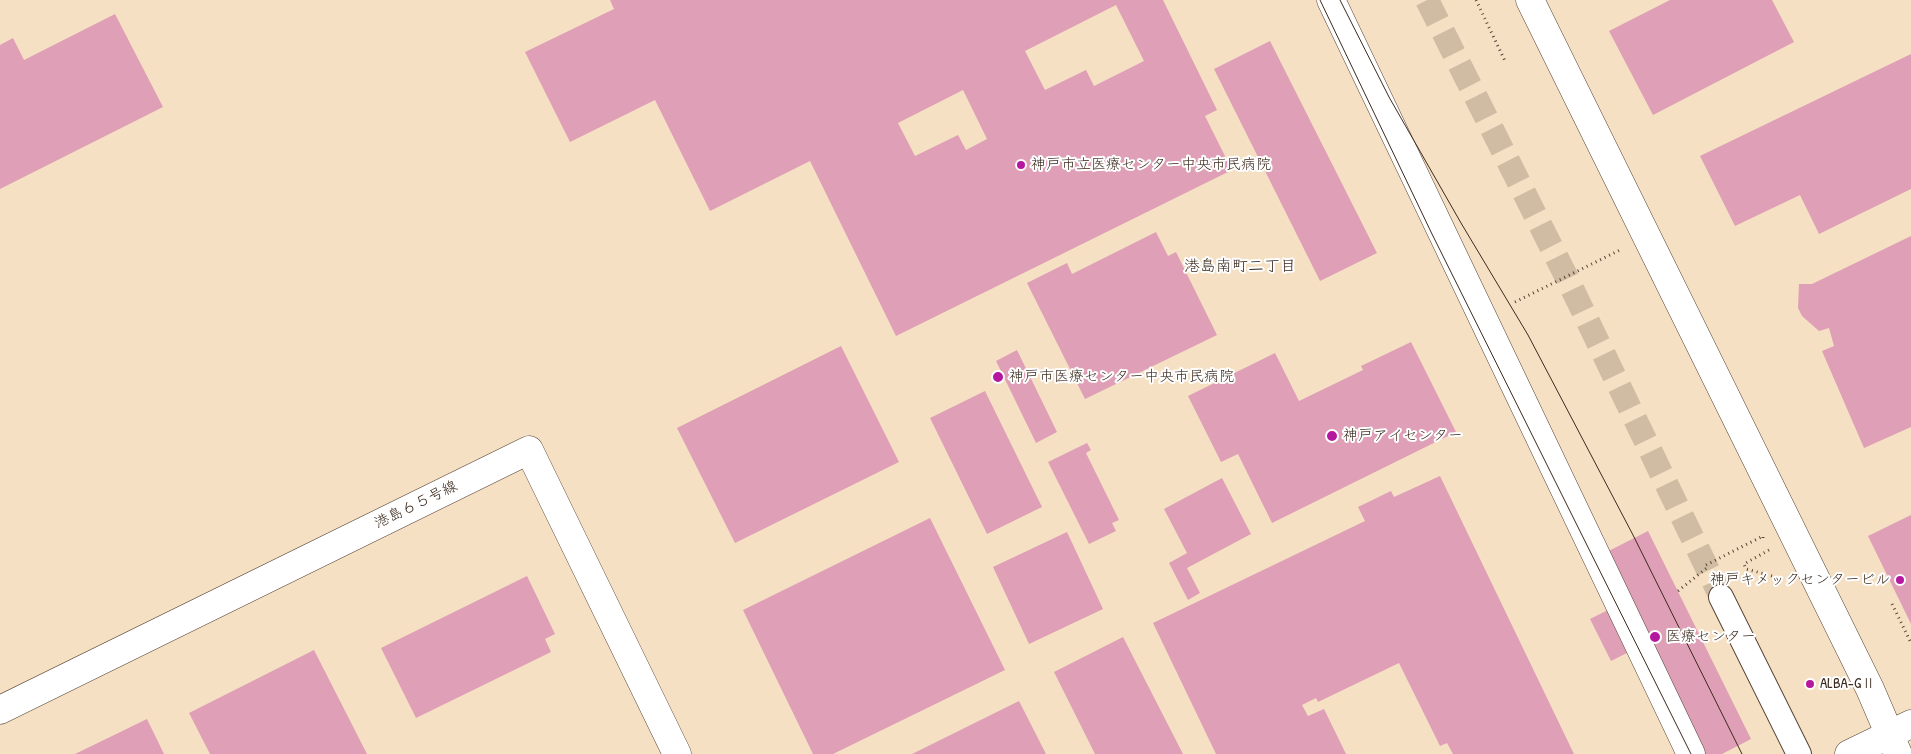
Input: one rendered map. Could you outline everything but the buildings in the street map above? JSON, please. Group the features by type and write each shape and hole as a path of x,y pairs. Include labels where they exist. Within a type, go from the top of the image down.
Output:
{"street":[{"path":"1331,0 1691,754"},
{"path":"1530,0 1870,689 1899,737 1849,754"},
{"name":"港島６５号線","path":"0,710 529,450 677,754"},
{"path":"1722,597 1800,754"}],"path":[{"path":"1476,0 1506,61"},
{"path":"1515,302 1624,248"},
{"path":"1678,591 1707,566 1763,536 1770,550 1744,564 1746,569 1772,576"},
{"path":"1892,604 1911,643"}],"tunnel":[{"path":"1427,0 1566,276 1721,597"}],"tram line":[{"path":"1320,0 1432,234 1691,754"},
{"path":"1340,0 1389,97 1528,335 1633,535 1742,754"}],"place":[{"name":"神戸市立医療センター中央市民病院","path":"1021,165"},
{"name":"神戸市医療センター中央市民病院","path":"998,377"},
{"name":"神戸アイセンター","path":"1332,436"},
{"name":"神戸キメックセンタービル","path":"1900,580"},
{"name":"医療センター","path":"1655,637"},
{"name":"ALBA-GⅡ","path":"1810,684"}],"district":[{"name":"港島南町二丁目","path":"1240,267"}]}
